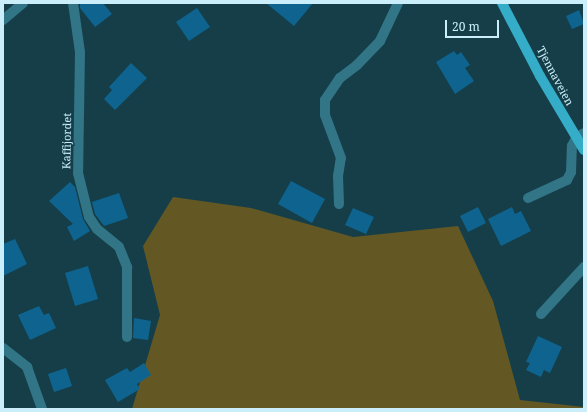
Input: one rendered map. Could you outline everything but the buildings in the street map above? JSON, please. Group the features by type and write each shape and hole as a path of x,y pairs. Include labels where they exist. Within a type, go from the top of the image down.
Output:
{"main road":[{"name":"Tjennaveien","path":"502,3 580,136 584,150"}],"street":[{"path":"3,20 23,3"},
{"name":"Kaffijordet","path":"72,3 80,52 78,173 89,217 97,229 119,247 127,267 127,337"},
{"path":"339,204 338,176 341,158 325,115 325,100 340,78 357,65 380,41 398,3"},
{"path":"528,198 567,180 571,172 572,146 580,136"},
{"path":"541,314 584,267"},
{"path":"3,348 27,367 42,409"}],"shaded area":[{"path":"173,197 251,208 353,237 458,226 493,301 520,400 584,407 584,409 132,409 160,315 143,246"}]}
